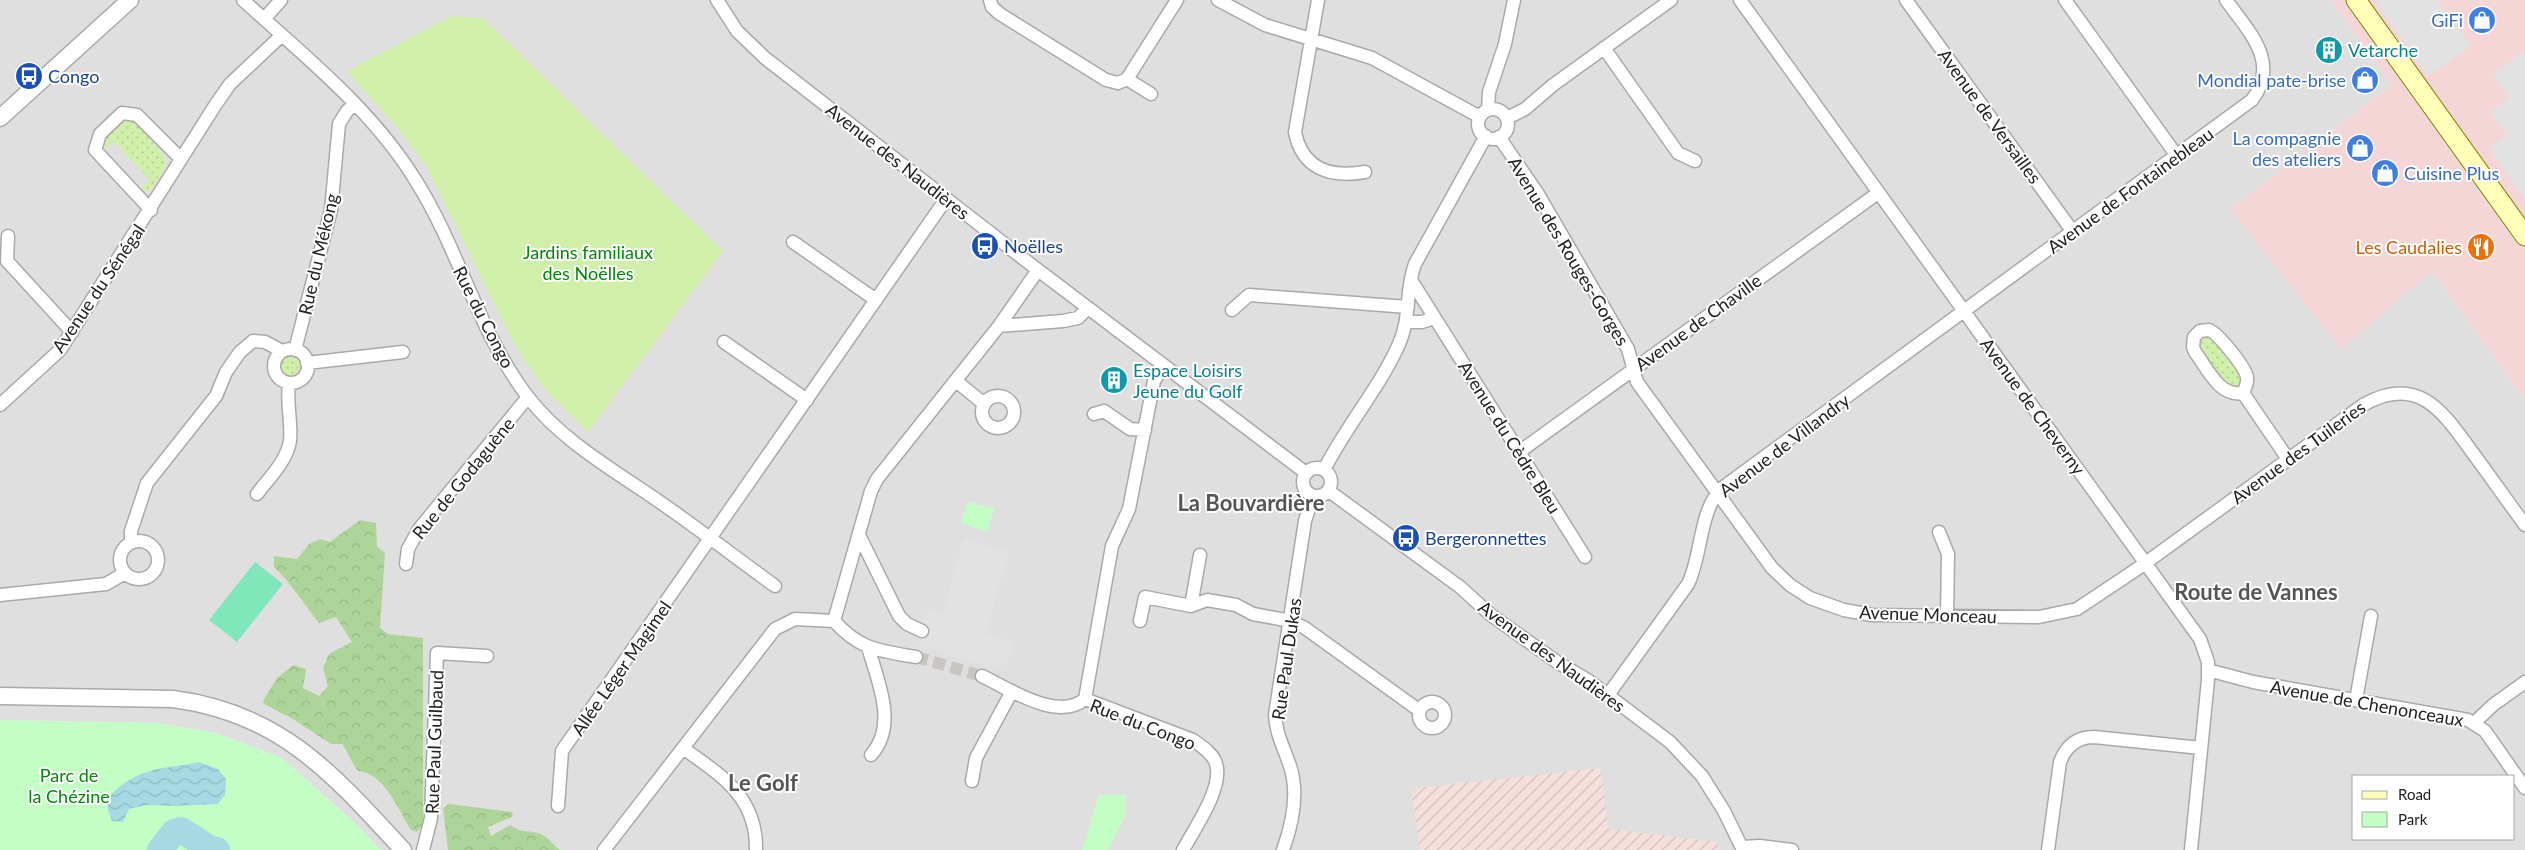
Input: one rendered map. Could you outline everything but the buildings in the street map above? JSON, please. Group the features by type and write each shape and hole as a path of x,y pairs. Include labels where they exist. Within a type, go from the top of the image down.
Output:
{"main road":[{"path":"2356,0 2525,236"}],"street":[{"path":"0,118 130,0"},
{"name":"Rue du Congo","path":"243,0 355,104 396,150 417,181 488,328 528,397 563,433 775,586"},
{"path":"264,19 281,0"},
{"name":"Avenue des Naudières","path":"717,0 729,21 758,52 1038,270 1306,473"},
{"path":"990,0 992,7 1000,14 1106,80 1118,83 1127,79 1177,0"},
{"path":"1218,0 1265,25 1372,58 1484,114 1499,110 1507,118 1506,131 1499,137 1486,136 1479,128 1484,114 1489,92 1507,39 1514,0"},
{"path":"1318,0 1295,132 1298,146 1303,157 1313,166 1349,174 1366,172"},
{"path":"1507,118 1525,109 1552,85 1671,0"},
{"name":"Avenue de Cheverny","path":"1740,0 2200,639 2206,655 2208,670 2191,850"},
{"name":"Avenue de Versailles","path":"1906,0 2073,232"},
{"path":"2065,0 2178,156"},
{"name":"Avenue de Fontainebleau","path":"1964,311 2252,100 2262,81 2264,68 2261,51 2226,0"},
{"name":"Avenue du Sénégal","path":"0,405 60,350 230,84 282,35"},
{"path":"1604,48 1678,153 1694,161"},
{"path":"1127,79 1151,94"},
{"name":"Rue du Mékong","path":"289,350 331,210 338,124 347,111 355,104"},
{"name":"Avenue du Sénégal","path":"150,210 95,150 100,134 122,113 137,115 181,159"},
{"path":"1324,470 1380,380 1400,343 1407,322 1411,280 1415,264 1486,136"},
{"name":"Avenue des Rouges-Gorges","path":"1499,137 1538,194 1628,349 1633,368"},
{"name":"Avenue de Chaville","path":"1519,452 1878,193"},
{"name":"Allée Léger Magimel","path":"558,806 562,751 711,540 946,199"},
{"path":"8,236 7,261 72,332"},
{"path":"792,242 876,300"},
{"path":"834,621 877,479 956,381 1038,270"},
{"name":"Avenue du Cèdre Bleu","path":"1411,280 1586,557"},
{"path":"1232,310 1249,296 1408,308"},
{"path":"1018,298 1021,324"},
{"path":"998,326 1072,320 1078,318 1088,308"},
{"name":"Avenue de Villandry","path":"1608,695 1688,584 1716,494 1964,311"},
{"path":"1407,322 1422,322 1434,318"},
{"path":"2243,393 2231,394 2222,388 2195,352 2193,341 2200,331 2213,331 2224,343 2247,378 2243,393 2288,459"},
{"path":"131,543 131,531 147,483 216,396 226,372 249,344 265,342 289,350 303,355 307,364 303,378 289,382 279,378 274,369 275,359 289,350"},
{"path":"724,342 807,400"},
{"path":"307,364 403,352"},
{"path":"1085,699 1112,546 1129,509 1154,381 1164,366"},
{"name":"Avenue Monceau","path":"1633,368 1637,382 1716,494 1772,568 1790,585 1810,598 1839,609 1872,615 2040,617 2067,612 2090,602 2146,562"},
{"path":"956,381 983,403"},
{"path":"256,494 280,463 290,441 287,396 289,382"},
{"name":"Avenue des Tuileries","path":"2146,562 2371,400 2397,392 2416,396 2432,404 2446,416 2525,525"},
{"name":"Rue de Godaguène","path":"406,564 408,550 419,530 528,397"},
{"path":"1094,414 1104,411 1130,429 1144,430"},
{"path":"1316,468 1324,470 1331,480 1328,491 1322,496 1314,496 1307,493 1303,480 1306,473 1316,468"},
{"name":"Avenue des Naudières","path":"1328,491 1460,587 1491,615 1608,695 1685,756 1707,784 1743,848"},
{"name":"Rue Paul Dukas","path":"1283,850 1292,815 1293,788 1290,767 1278,737 1275,714 1305,521 1314,496"},
{"path":"1939,532 1948,554 1947,615"},
{"path":"859,534 896,611 907,624 922,631"},
{"path":"140,541 153,548 158,560 156,568 151,575 134,579 124,573 120,561 121,553 131,543 140,541"},
{"path":"1191,606 1200,555"},
{"path":"0,595 106,584 124,573"},
{"path":"1140,621 1145,597 1191,606 1207,600 1236,605 1253,614 1290,621 1305,628 1420,711"},
{"path":"2356,700 2371,616"},
{"path":"604,850 775,629 782,624 795,619 834,621 851,638 868,648 916,657"},
{"path":"868,648 884,709 880,744 871,755"},
{"name":"Rue Paul Guilbaud","path":"423,850 431,818 437,654 487,656"},
{"name":"Avenue de Chenonceaux","path":"2208,670 2252,682 2462,718 2474,723 2485,731 2525,788"},
{"name":"Rue du Congo","path":"982,676 1034,702 1064,708 1078,705 1085,699 1193,740 1205,749 1215,762 1218,779 1214,792 1183,850"},
{"path":"2474,723 2493,705 2525,682"},
{"path":"972,781 976,758 1012,690"},
{"path":"0,696 173,699 204,705 248,719 273,731 300,748 324,767 403,850"},
{"path":"2048,850 2060,762 2064,752 2074,742 2083,738 2094,737 2201,748"},
{"path":"684,748 738,790 750,812 756,836 756,850"},
{"path":"1743,848 1760,846 1792,850"}],"shaded area":[{"path":"0,0 2331,0 2392,85 2230,209 2432,271 2525,400 2525,850 380,850 358,826 282,758 216,733 157,723 0,720"},
{"path":"2331,0 2525,0 2525,400 2432,271 2341,349 2230,209 2392,85"},
{"path":"2375,0 2437,0 2471,46 2428,76"},
{"path":"2525,51 2525,199 2489,148 2507,135 2491,111 2510,97 2493,74"},
{"path":"964,538 1009,552 986,633 1014,642 1006,665 991,668 918,646 927,610 943,612"},
{"path":"1600,768 1609,829 1717,842 1718,850 1420,850 1412,794 1417,788"}],"green space":[{"name":"Jardins familiaux des Noëlles","path":"452,16 483,18 723,251 588,432 544,388 515,345 427,167 399,129 347,71"},
{"path":"126,119 133,119 166,158 166,165 151,190 144,191 141,188 150,180 114,141 105,149 104,147 104,139"},
{"path":"2206,335 2214,339 2241,376 2242,380 2239,387 2235,389 2231,386 2219,374 2203,352 2200,340"},
{"path":"290,356 297,359 300,366 297,373 290,376 283,373 280,366 283,359"},
{"path":"968,502 994,509 987,532 961,523"},
{"path":"360,520 376,523 377,547 385,553 380,628 388,634 423,638 423,825 417,832 411,830 396,803 383,785 376,779 358,771 342,744 331,744 293,719 264,704 263,701 277,678 293,665 306,669 303,688 319,696 328,686 323,668 329,654 352,642 336,617 319,623 292,587 274,567 274,556 297,559 309,544 320,539 330,542"},
{"path":"255,562 283,584 237,642 209,620"},
{"name":"Parc de la Chézine","path":"0,720 157,723 216,733 282,758 358,826 380,850 0,850"},
{"path":"1099,795 1126,795 1126,814 1108,850 1082,850"},
{"path":"449,804 513,812 512,817 488,827 491,836 510,825 520,830 540,834 560,850 448,850 443,808"}],"water":[{"path":"199,762 218,769 226,779 225,795 218,804 147,805 129,809 123,822 112,821 108,811 107,799 129,780 149,771"}],"waterway":[{"path":"160,850 174,832 181,830 209,848 217,850"}],"tunnel":[{"path":"916,657 982,676"}],"place":[{"name":"GiFi","path":"2482,20"},
{"name":"Vetarche","path":"2329,50"},
{"name":"Congo","path":"29,76"},
{"name":"Mondial pate-brise","path":"2365,80"},
{"name":"La compagnie des ateliers","path":"2360,148"},
{"name":"Cuisine Plus","path":"2385,173"},
{"name":"Noëlles","path":"985,246"},
{"name":"Les Caudalies","path":"2481,247"},
{"name":"Espace Loisirs Jeune du Golf","path":"1114,380"},
{"name":"Bergeronnettes","path":"1406,538"}],"district":[{"name":"La Bouvardière","path":"1251,502"},
{"name":"Route de Vannes","path":"2256,591"},
{"name":"Le Golf","path":"763,782"}]}
